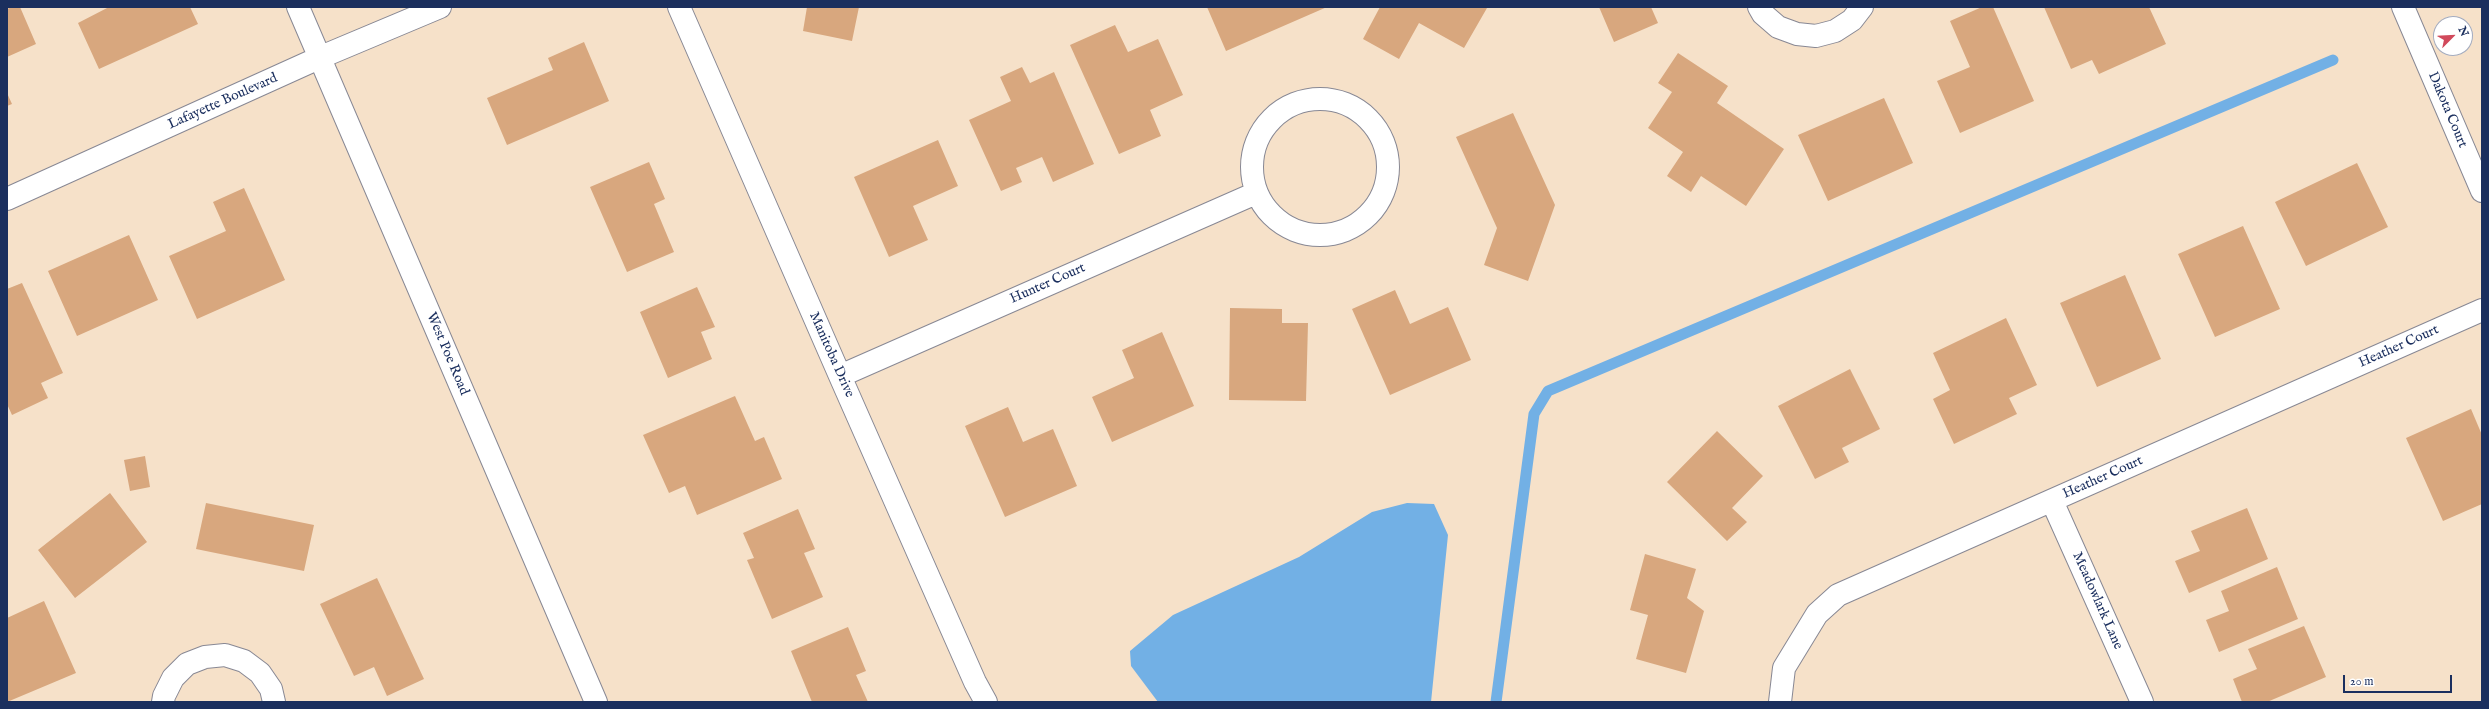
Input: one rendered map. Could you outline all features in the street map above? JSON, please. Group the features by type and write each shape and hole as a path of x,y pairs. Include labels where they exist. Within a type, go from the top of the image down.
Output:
{"street":[{"name":"West Poe Road","path":"298,7 321,57 596,702"},
{"name":"Lafayette Boulevard","path":"7,199 321,57 440,7"},
{"name":"Manitoba Drive","path":"678,7 975,682 986,702"},
{"path":"1759,7 1763,14 1778,27 1797,34 1816,36 1836,31 1852,20 1862,7"},
{"name":"Dakota Court","path":"2403,7 2482,191"},
{"path":"1325,98 1348,104 1367,117 1381,135 1388,164 1388,179 1380,200 1367,218 1348,230 1327,236 1305,234 1279,221 1268,212 1256,193 1251,170 1254,147 1264,126 1281,110 1302,101 1325,98"},
{"name":"Hunter Court","path":"840,376 1256,193"},
{"name":"Heather Court","path":"1780,702 1784,668 1817,614 1838,595 2482,310"},
{"name":"Meadowlark Lane","path":"2052,500 2142,702"},
{"path":"163,702 164,696 173,678 187,664 205,657 225,655 244,661 260,672 271,689 274,702"}],"water":[{"path":"1407,503 1434,504 1448,535 1431,702 1158,702 1131,666 1130,651 1173,615 1299,557 1372,512"}],"building":[{"path":"12,7 20,7 36,44 7,57 7,9"},
{"path":"109,7 190,7 198,24 99,69 78,23"},
{"path":"807,7 859,7 852,41 803,31"},
{"path":"1207,7 1327,7 1226,51"},
{"path":"1380,7 1487,8 1464,48 1419,23 1399,59 1363,39"},
{"path":"1599,7 1651,7 1658,23 1614,42"},
{"path":"1982,7 1993,7 2034,101 1960,133 1937,81 1970,67 1950,21"},
{"path":"2044,7 2149,7 2166,44 2099,74 2092,60 2071,69"},
{"path":"1115,25 1128,52 1158,39 1183,95 1150,110 1161,136 1119,154 1070,45"},
{"path":"584,42 609,101 507,145 487,98 553,70 548,58"},
{"path":"1678,53 1728,86 1717,103 1784,149 1746,206 1701,176 1691,192 1667,176 1683,152 1648,128 1672,92 1658,83"},
{"path":"1022,67 1030,83 1054,72 1094,164 1053,182 1042,157 1016,168 1022,182 1001,191 969,120 1011,101 1000,77"},
{"path":"7,93 12,104 7,106"},
{"path":"1884,98 1913,163 1828,201 1798,135"},
{"path":"1513,113 1555,205 1528,281 1484,265 1497,228 1456,137"},
{"path":"938,140 958,186 913,206 928,240 889,257 854,177"},
{"path":"649,162 665,199 654,204 674,252 627,272 590,187"},
{"path":"2357,163 2388,227 2306,266 2275,202"},
{"path":"244,188 285,280 197,319 169,256 226,231 213,202"},
{"path":"2243,226 2280,309 2215,337 2178,254"},
{"path":"129,235 158,300 77,336 48,271"},
{"path":"2125,275 2161,359 2097,387 2060,303"},
{"path":"22,283 63,373 41,383 48,398 12,415 7,404 7,289"},
{"path":"697,287 715,327 701,332 712,359 668,378 640,312"},
{"path":"1395,290 1410,324 1448,307 1471,360 1390,395 1352,309"},
{"path":"1230,308 1282,309 1282,323 1308,323 1306,401 1229,400"},
{"path":"2006,318 2037,385 2009,398 2017,414 1954,444 1933,399 1950,390 1933,353"},
{"path":"1162,332 1194,406 1112,442 1092,397 1134,378 1122,350"},
{"path":"1850,369 1880,429 1842,448 1849,462 1815,479 1778,406"},
{"path":"735,396 755,441 764,437 782,479 697,515 685,486 669,493 643,435"},
{"path":"1008,407 1023,442 1053,429 1077,486 1005,517 965,426"},
{"path":"2471,409 2482,435 2482,504 2443,521 2406,438"},
{"path":"1717,431 1763,476 1732,508 1747,522 1727,541 1667,482"},
{"path":"145,456 150,487 130,491 124,460"},
{"path":"110,493 147,542 75,598 38,550"},
{"path":"206,503 314,525 304,571 196,549"},
{"path":"2247,508 2268,559 2189,593 2175,561 2200,551 2191,531"},
{"path":"798,509 815,549 804,553 823,597 772,619 747,560 754,558 743,533"},
{"path":"1645,554 1696,569 1687,598 1704,611 1686,673 1636,659 1648,615 1630,610"},
{"path":"2277,567 2298,619 2219,652 2206,620 2229,611 2221,591"},
{"path":"377,578 424,679 387,696 374,667 354,676 320,604"},
{"path":"44,601 76,673 7,702 7,618"},
{"path":"2304,626 2326,677 2267,702 2242,702 2233,679 2257,669 2248,649"},
{"path":"848,627 866,671 856,675 868,702 812,702 791,651"}],"waterway":[{"path":"1496,702 1534,414 1548,391 2333,60"}]}
